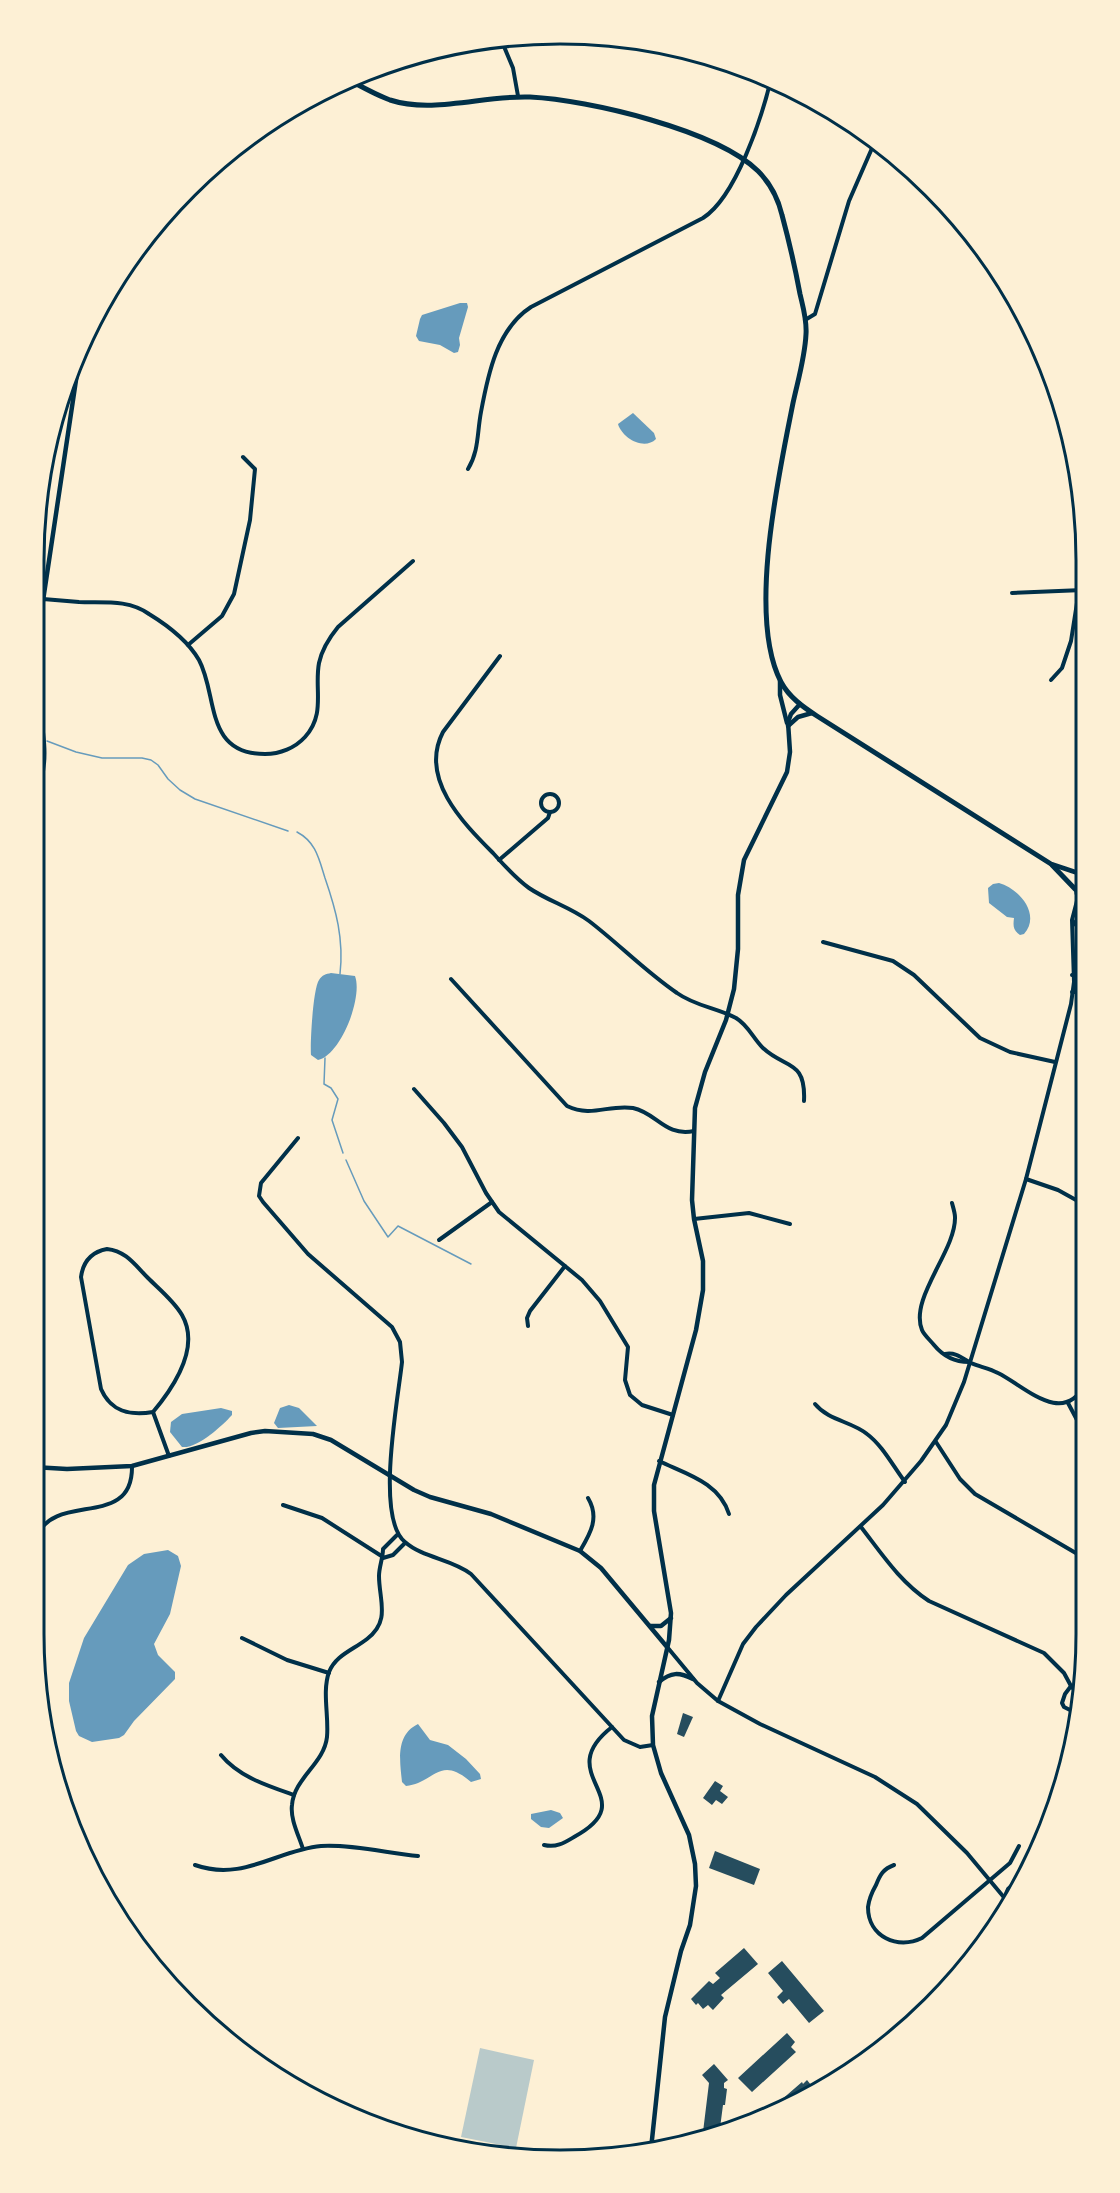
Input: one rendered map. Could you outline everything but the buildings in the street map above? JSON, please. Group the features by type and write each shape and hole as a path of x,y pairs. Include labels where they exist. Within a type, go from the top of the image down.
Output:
{"main road":[{"path":"358,85 390,100 418,104 518,96 560,100 630,114 697,137 743,159 768,182 779,202 805,320 806,334 802,364 784,447 768,560 767,627 771,655 780,680 800,704 812,713 1051,864 1076,873"},
{"path":"1051,864 1076,889"}],"street":[{"path":"504,47 513,68 518,96"},
{"path":"468,470 475,458 481,412 488,382 501,340 513,321 531,307 710,214 723,199 743,159 769,88"},
{"path":"805,320 813,316 816,311 849,201 872,148"},
{"path":"44,592 76,381"},
{"path":"188,645 222,616 234,594 250,520 255,477 255,469 243,457"},
{"path":"44,599 116,602 133,605 152,615 188,645 205,672 214,717 225,737 237,747 253,753 268,754 284,750 304,738 315,721 319,704 319,663 330,636 413,561"},
{"path":"1012,593 1076,590"},
{"path":"1051,680 1062,668 1076,616"},
{"path":"500,656 443,732 437,745 435,760 438,778 453,807 473,833 529,888 587,920 677,993 696,1004 728,1015 746,1026 766,1051 788,1062 796,1069 803,1083 804,1101"},
{"path":"652,2141 664,2017 690,1925 696,1886 695,1864 689,1835 661,1773 653,1745 652,1716 671,1618 653,1502 654,1485 658,1461 696,1330 703,1290 703,1261 692,1200 695,1108 700,1085 728,1015 737,964 738,895 741,872 748,848 787,772 790,752 788,726 780,695 780,680"},
{"path":"788,726 790,716 800,704"},
{"path":"788,726 798,717 812,713"},
{"path":"499,860 548,818 550,812 558,808 560,801 551,793 545,795 541,802 544,810 550,812"},
{"path":"718,1701 744,1644 756,1627 786,1594 861,1527 904,1482 936,1442 956,1403 1026,1179 1072,992 1072,926 1076,907"},
{"path":"1072,926 1076,921"},
{"path":"823,942 893,961 914,975 980,1038 1010,1052 1055,1062"},
{"path":"1072,975 1076,976"},
{"path":"451,979 567,1106 587,1112 633,1108 672,1130 694,1131"},
{"path":"414,1089 462,1147 492,1202 508,1220 565,1266 594,1293 625,1341 628,1354 625,1380 630,1395 642,1404 673,1415"},
{"path":"298,1137 261,1183 259,1196 308,1254 385,1319 397,1336 402,1349 402,1362 389,1475 391,1508 398,1535 405,1543 471,1574 612,1728 630,1744 640,1747 653,1745"},
{"path":"1026,1179 1067,1194 1076,1200"},
{"path":"440,1240 492,1202"},
{"path":"952,1203 955,1217 949,1241 919,1310 922,1330 944,1354 960,1362 969,1362 997,1372 1045,1400 1061,1404 1076,1398"},
{"path":"694,1219 749,1212 790,1224"},
{"path":"114,1250 127,1256 178,1310 186,1323 187,1342 182,1371 174,1386 153,1412 134,1414 121,1411 108,1402 101,1389 81,1277 86,1261 100,1251 114,1250"},
{"path":"528,1326 527,1318 530,1311 565,1266"},
{"path":"1068,1403 1076,1418"},
{"path":"815,1404 826,1415 868,1434 904,1482"},
{"path":"153,1412 170,1456"},
{"path":"44,1468 132,1466 251,1433 284,1431 312,1434 331,1440 430,1497 491,1514 580,1551 601,1568 693,1679 718,1701 760,1724 875,1777 900,1791 933,1817 1003,1897"},
{"path":"936,1442 960,1479 975,1494 1076,1553"},
{"path":"658,1461 711,1487 722,1498 729,1514"},
{"path":"44,1526 58,1516 121,1498 131,1485 132,1466"},
{"path":"580,1551 590,1535 593,1523 593,1510 588,1498"},
{"path":"283,1505 322,1518 383,1558 393,1555 405,1543"},
{"path":"861,1527 900,1577 915,1592 929,1601 1044,1653 1064,1673 1073,1688"},
{"path":"303,1849 292,1815 294,1795 318,1762 325,1746 329,1673 339,1658 367,1639 378,1626 383,1606 379,1575 383,1549 398,1535"},
{"path":"649,1625 661,1626 671,1618"},
{"path":"242,1638 287,1660 329,1673"},
{"path":"659,1682 677,1673 693,1679"},
{"path":"1070,1710 1062,1703 1071,1686"},
{"path":"544,1845 559,1846 590,1828 599,1819 603,1809 603,1799 591,1776 589,1758 594,1743 612,1728"},
{"path":"221,1755 228,1763 251,1778 294,1795"},
{"path":"195,1865 204,1869 244,1868 303,1849 332,1846 418,1856"},
{"path":"894,1865 879,1876 868,1911 877,1932 886,1939 898,1943 910,1943 922,1938 1010,1863 1019,1846"}],"shaded area":[{"path":"480,2048 534,2060 516,2147 461,2137"}],"water":[{"path":"460,303 467,303 468,307 459,338 458,352 454,353 440,345 419,341 416,336 422,315"},
{"path":"633,413 654,433 656,439 646,444 634,441 624,434 618,424"},
{"path":"999,883 1014,891 1026,904 1030,919 1029,927 1024,934 1020,935 1015,930 1014,918 1007,917 989,903 988,888"},
{"path":"331,973 355,976 356,997 342,1037 327,1056 318,1060 311,1055 315,994 320,978"},
{"path":"289,1405 299,1408 317,1426 278,1428 274,1423 280,1408"},
{"path":"221,1408 232,1411 232,1415 202,1441 182,1447 170,1432 171,1422 182,1414"},
{"path":"168,1550 178,1556 181,1566 170,1614 154,1644 158,1655 175,1672 175,1679 134,1721 124,1735 119,1738 92,1742 79,1736 76,1731 69,1701 69,1683 84,1638 128,1565 144,1554"},
{"path":"418,1724 430,1740 448,1745 466,1759 480,1774 481,1779 471,1782 451,1770 444,1770 416,1784 406,1786 402,1782 400,1766 402,1742 411,1729"},
{"path":"551,1810 560,1813 563,1818 549,1828 541,1827 531,1819 531,1814"}],"waterway":[{"path":"47,741 76,752 102,758 151,760 180,790 195,799 288,831"},
{"path":"297,832 313,846 333,902 340,937 340,974"},
{"path":"325,1058 324,1084 331,1088 338,1099 332,1120 343,1153"},
{"path":"346,1160 364,1201 388,1237 398,1226 471,1264"}]}
